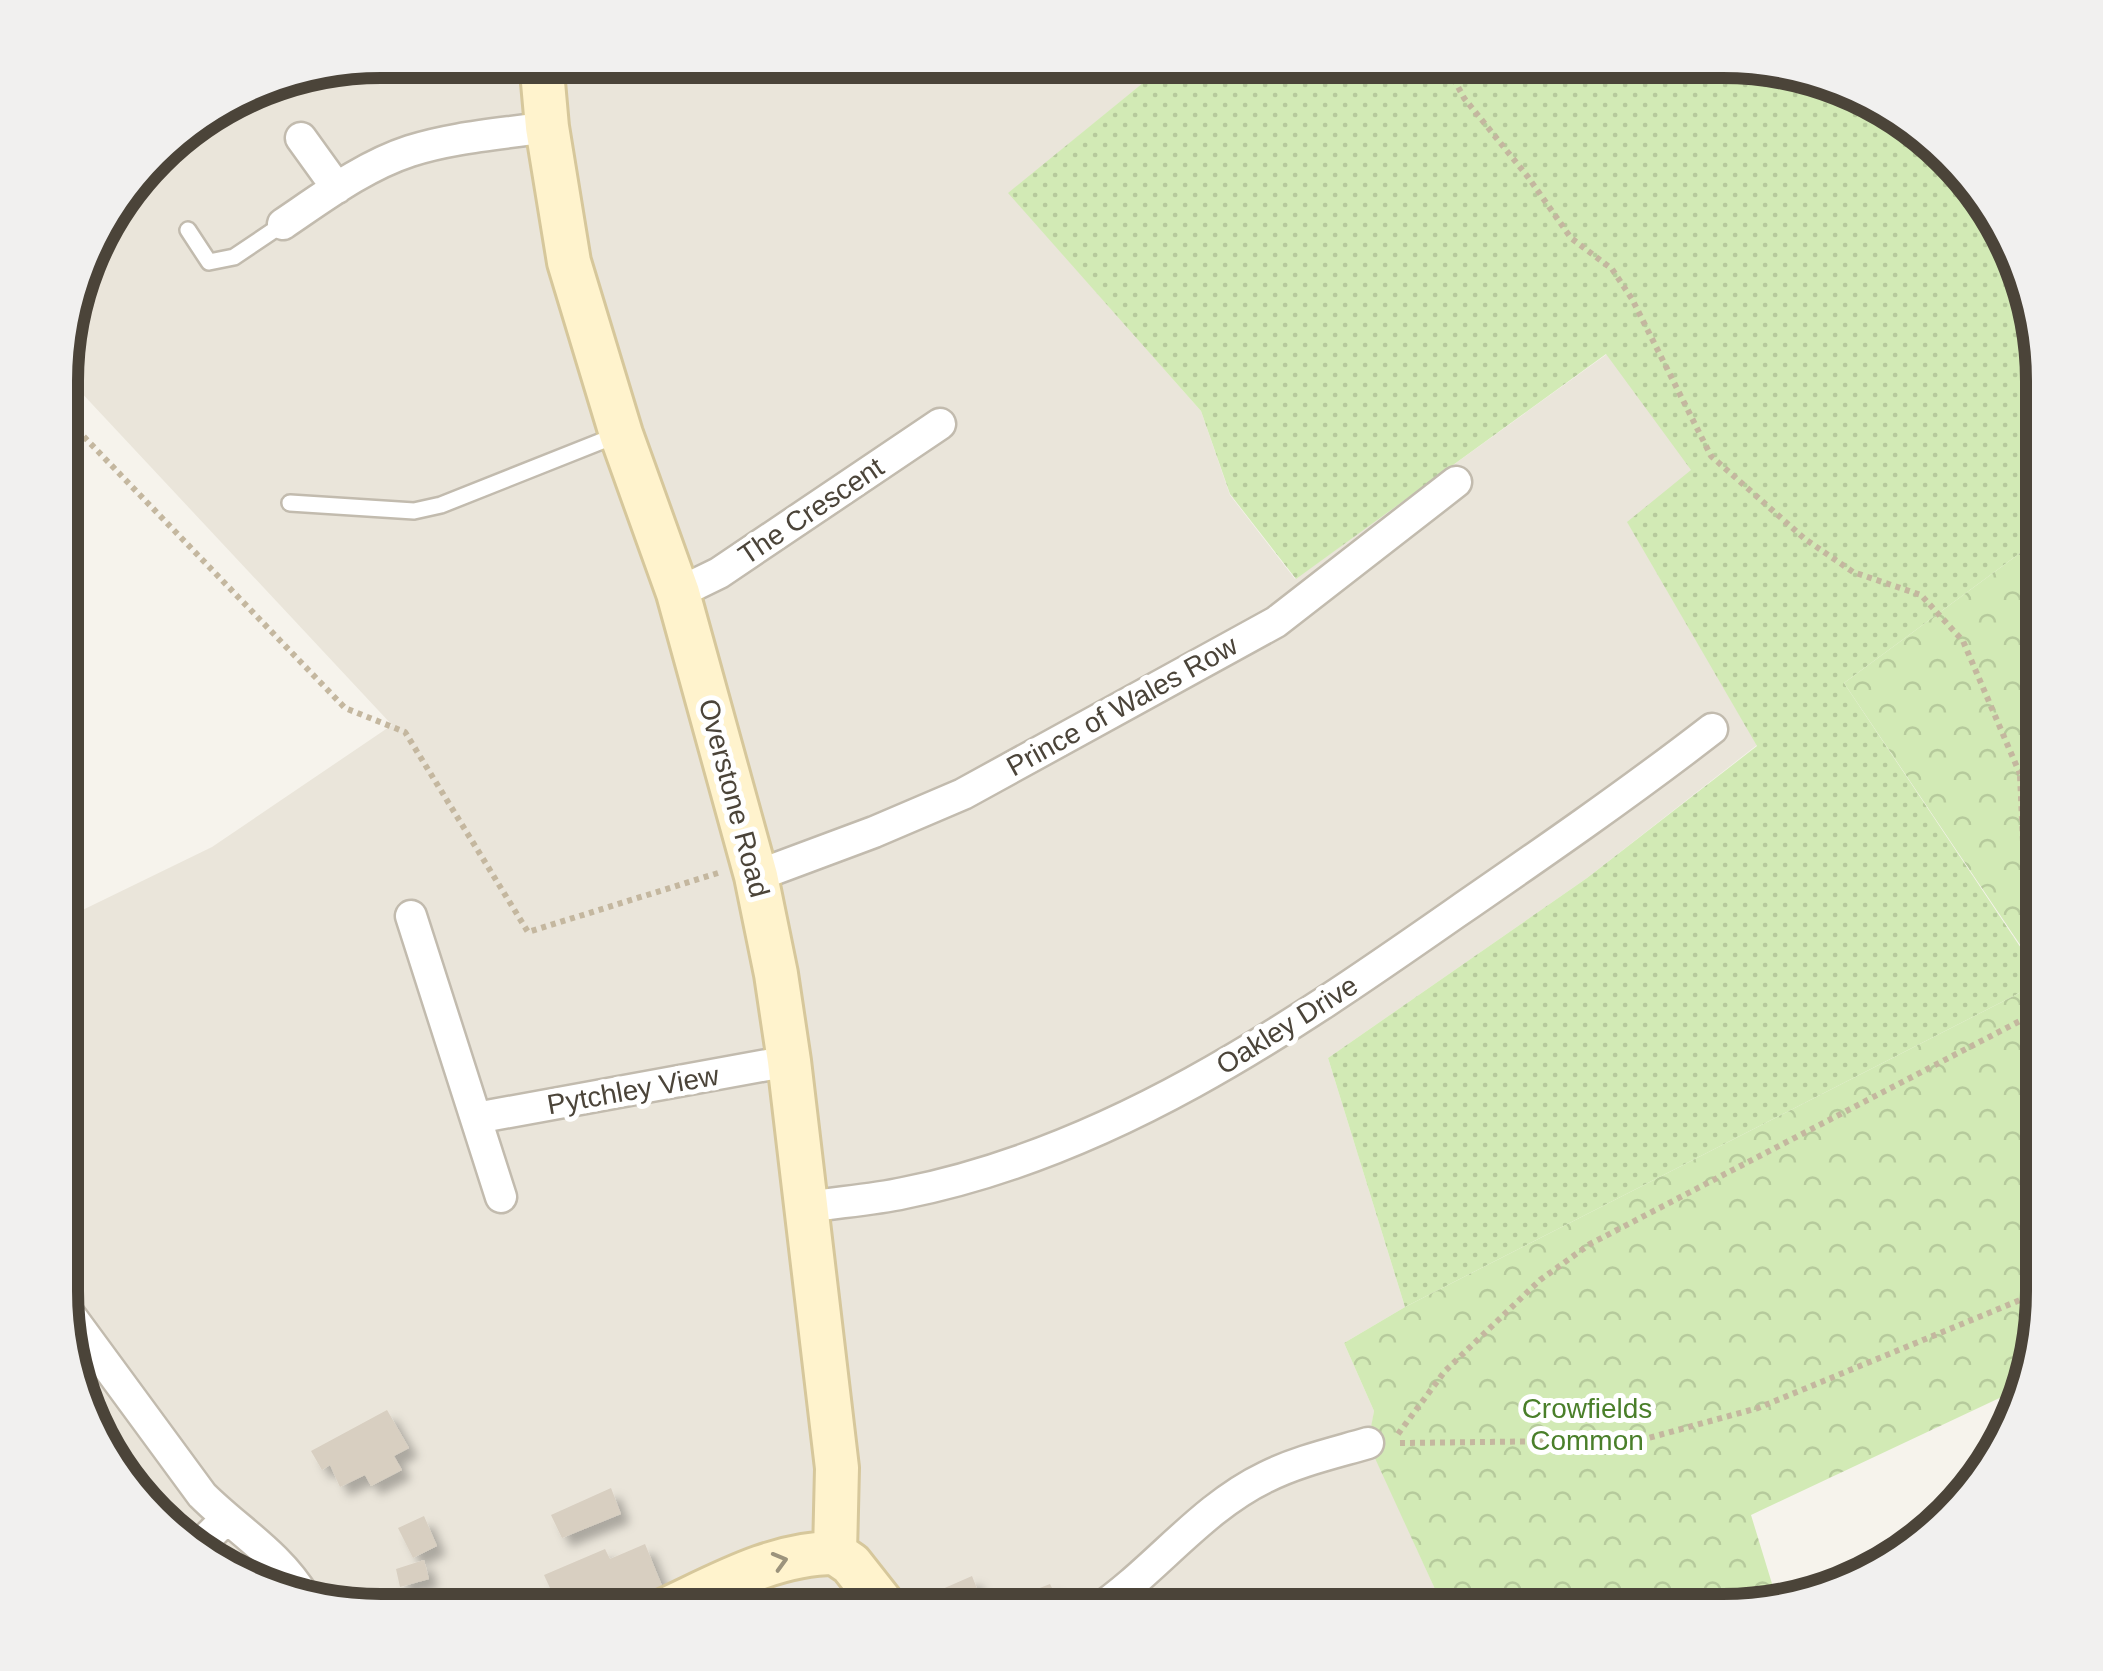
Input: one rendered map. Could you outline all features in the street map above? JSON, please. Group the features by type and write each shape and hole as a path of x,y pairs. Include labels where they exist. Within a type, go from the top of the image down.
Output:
{"street":[{"name":"Overstone Road","path":"543,78 569,262 621,434 678,593 754,869 790,1061 838,1468 834,1554"},
{"path":"284,224 378,164 412,150 547,127"},
{"path":"302,138 337,188"},
{"name":"The Crescent","path":"678,593 719,573 940,424"},
{"name":"Prince of Wales Row","path":"754,869 874,832 963,794 1276,622 1456,482"},
{"name":"Oakley Drive","path":"807,1207 905,1193 982,1172 1143,1109 1224,1067 1331,1000 1644,782 1712,729"},
{"path":"412,916 501,1196"},
{"name":"Pytchley View","path":"476,1118 790,1061"},
{"path":"81,1331 202,1495 270,1552 295,1580"},
{"path":"1117,1594 1224,1504 1263,1478 1298,1463 1368,1443"},
{"path":"207,1538 226,1519"},
{"path":"702,1593 760,1567 811,1553 834,1554 851,1564 875,1593"}],"lane":[{"path":"188,230 209,262 234,257 284,224"},
{"path":"290,502 414,511 441,506 621,434"}],"path":[{"path":"1453,78 1464,98 1528,176 1572,238 1612,269 1632,299 1710,456 1806,539 1852,572 1920,595 1964,641 2020,774 2025,852"},
{"path":"78,432 345,708 405,732 528,932 754,869"},
{"path":"2020,774 2026,765"},
{"path":"2025,1019 1590,1244 1540,1280 1444,1371 1392,1443 1641,1440 1758,1408 2025,1297"}],"shaded area":[{"path":"1149,78 1009,193 1201,411 1230,495 1295,579 1607,354 1692,470 1628,523 1757,745 1587,878 1328,1058 1405,1307 1344,1343 1374,1411 1369,1443 1437,1594 361,1593 302,1583 247,1562 212,1542 181,1518 140,1475 101,1406 83,1349 78,1310 78,912 212,847 392,725 78,389 80,341 101,265 129,212 181,153 229,118 265,101 341,80"}],"green space":[{"path":"1149,78 1742,78 1781,83 1838,101 1891,129 1922,153 1963,196 1985,229 2015,302 2026,381 2026,549 1844,683 2025,955 2025,990 1405,1307 1328,1058 1587,878 1757,746 1627,522 1691,470 1606,354 1296,579 1230,494 1201,411 1008,193"},
{"path":"2026,549 2025,953 1844,683"},
{"name":"Crowfields Common","path":"2025,990 2025,1310 2020,1349 2006,1395 1751,1515 1774,1589 1722,1594 1437,1594 1368,1443 1374,1411 1344,1343 1405,1307"}],"building":[{"path":"387,1410 409,1448 394,1456 402,1470 371,1486 365,1475 340,1487 330,1465 322,1470 311,1451"},
{"path":"611,1488 621,1514 562,1538 551,1515"},
{"path":"424,1516 437,1546 413,1558 398,1528"},
{"path":"645,1544 663,1588 651,1593 552,1593 544,1575 605,1549 610,1559"},
{"path":"424,1560 429,1579 400,1587 396,1569"},
{"path":"972,1576 979,1593 932,1593"},
{"path":"1050,1584 1055,1594 1025,1593"}]}
